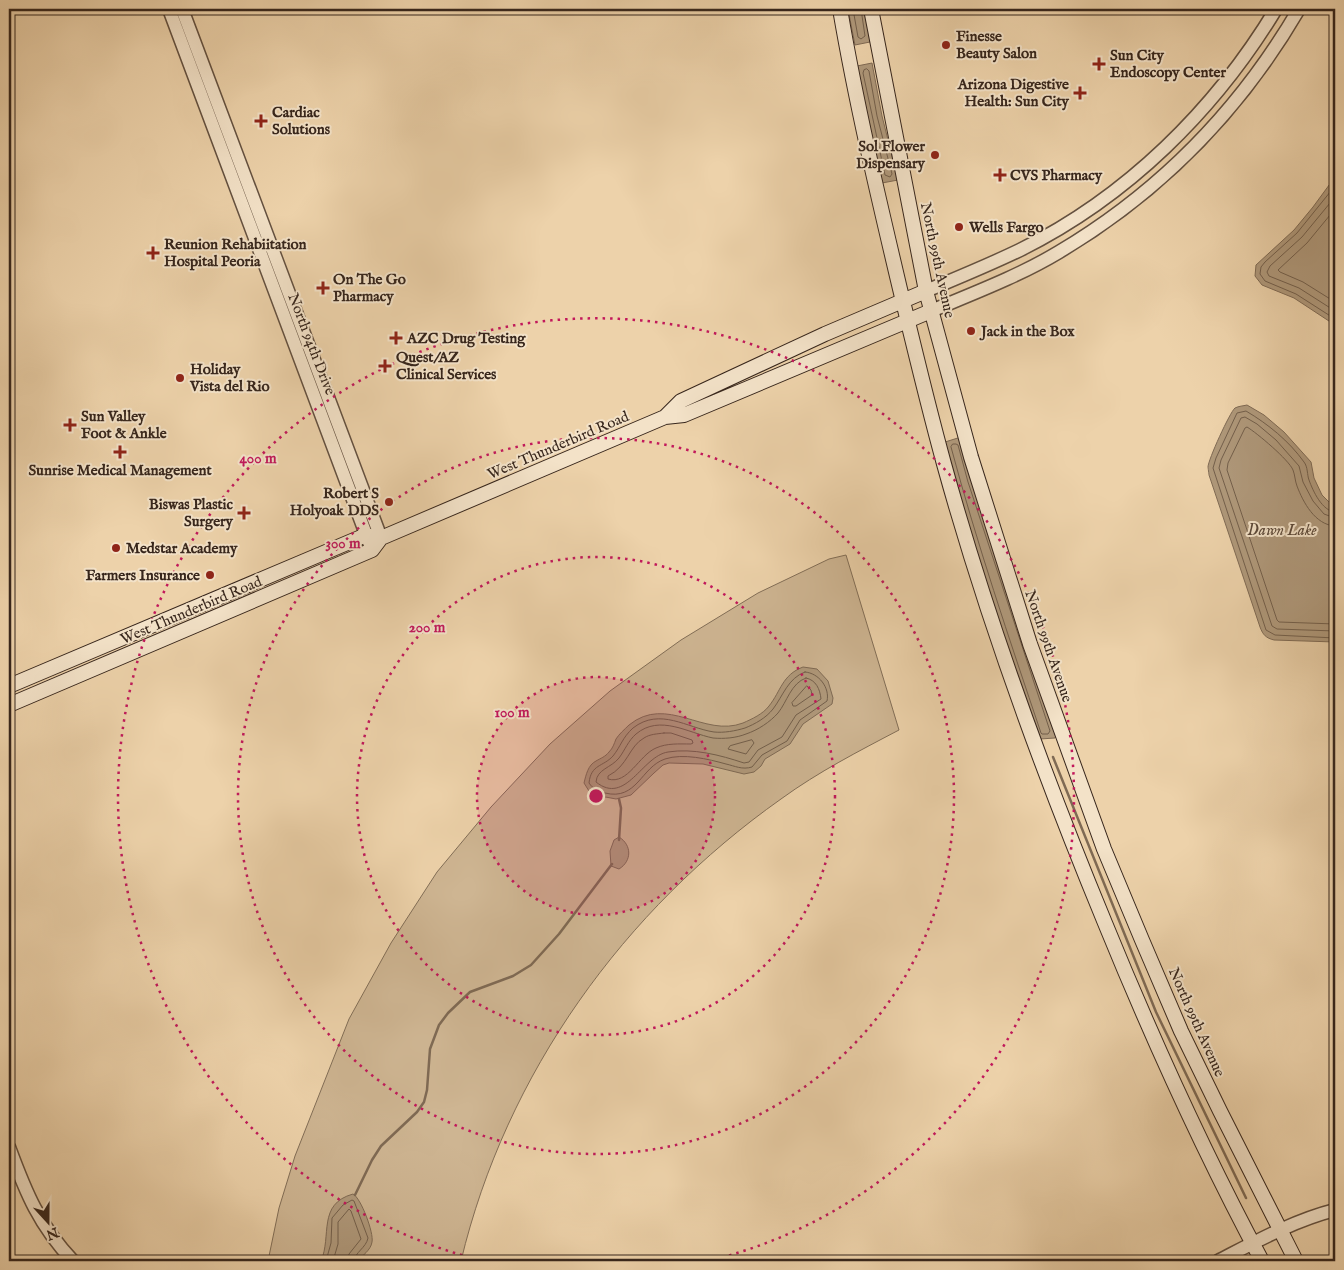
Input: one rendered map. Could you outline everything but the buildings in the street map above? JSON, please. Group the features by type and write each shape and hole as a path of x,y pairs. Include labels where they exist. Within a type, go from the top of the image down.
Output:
{"main road":[{"name":"North 99th Avenue","path":"840,9 848,57 871,164 920,316 942,456 968,545 1035,746 1079,860 1157,1048 1262,1261"},
{"name":"North 99th Avenue","path":"871,9 915,296 920,316 969,448 1030,644 1104,849 1181,1031 1296,1261"},
{"name":"West Thunderbird Road","path":"665,417 681,401 825,334 915,296"},
{"name":"West Thunderbird Road","path":"9,705 372,550 381,538 665,417 684,415 920,316"},
{"name":"West Thunderbird Road","path":"9,686 366,535"},
{"path":"366,535 381,538"},
{"path":"238,608 239,600 270,584 286,570"}],"street":[{"name":"North 94th Drive","path":"169,9 184,33 336,438 353,481 381,538"},
{"name":"North 94th Drive","path":"182,9 184,33"},
{"path":"915,296 1030,245 1086,211 1129,180 1177,136 1215,95 1251,48 1276,9"},
{"path":"920,316 1002,281 1058,253 1140,196 1187,154 1231,107 1254,78 1299,9"},
{"name":"North 94th Drive","path":"353,481 366,535 372,550"},
{"path":"9,1147 35,1211 49,1233 73,1261"},
{"path":"1218,1261 1320,1213 1335,1210"}],"shaded area":[{"path":"846,555 899,730 809,780 724,843 671,892 623,944 579,1001 541,1061 508,1125 481,1192 461,1261 268,1261 279,1208 295,1156 349,1019 391,943 437,872 491,807 550,744 610,691 681,640 758,593 829,559"}],"water":[{"path":"848,9 866,9 870,42 855,45"},
{"path":"872,63 882,116 898,180 882,183 857,66"},
{"path":"1335,177 1335,325 1294,298 1262,285 1255,276 1256,265 1294,230"},
{"name":"Dawn Lake","path":"1247,405 1264,415 1284,432 1311,462 1314,478 1322,495 1335,508 1335,642 1274,640 1265,636 1260,627 1209,475 1208,467 1215,446 1232,411 1236,407"},
{"path":"961,437 1056,736 1055,738 1040,739 1037,737 984,582 945,442"},
{"path":"803,667 817,669 828,681 833,698 832,704 803,724 790,744 765,759 754,772 744,774 703,764 669,763 663,765 631,795 616,799 595,795 589,791 584,783 591,765 607,754 617,737 629,725 643,717 657,714 671,715 714,725 728,726 743,723 767,709 786,679 796,670"},
{"path":"619,837 626,844 629,853 626,862 619,869 611,866 610,851 614,840"},
{"path":"353,1194 360,1202 371,1231 372,1242 370,1248 357,1261 321,1261 330,1213 334,1205"}],"waterway":[{"path":"1053,757 1156,1012 1246,1198"},
{"path":"619,799 621,808 619,840"},
{"path":"355,1195 381,1146 417,1112 424,1102 427,1090 430,1049 439,1025 448,1013 470,992 513,976 531,965 559,934 612,864"}],"place":[{"name":"Finesse Beauty Salon","path":"946,45"},
{"name":"Sun City Endoscopy Center","path":"1099,64"},
{"name":"Arizona Digestive Health: Sun City","path":"1080,93"},
{"name":"Cardiac Solutions","path":"261,121"},
{"name":"Sol Flower Dispensary","path":"935,155"},
{"name":"CVS Pharmacy","path":"1000,175"},
{"name":"Wells Fargo","path":"959,227"},
{"name":"Reunion Rehabiitation Hospital Peoria","path":"153,253"},
{"name":"On The Go Pharmacy","path":"323,288"},
{"name":"Jack in the Box","path":"971,331"},
{"name":"AZC Drug Testing","path":"396,338"},
{"name":"Quest/AZ Clinical Services","path":"385,366"},
{"name":"Holiday Vista del Rio","path":"180,378"},
{"name":"Sun Valley Foot & Ankle","path":"70,425"},
{"name":"Sunrise Medical Management","path":"120,452"},
{"name":"Robert S Holyoak DDS","path":"389,502"},
{"name":"Biswas Plastic Surgery","path":"244,513"},
{"name":"Medstar Academy","path":"116,548"},
{"name":"Farmers Insurance","path":"210,575"}]}
